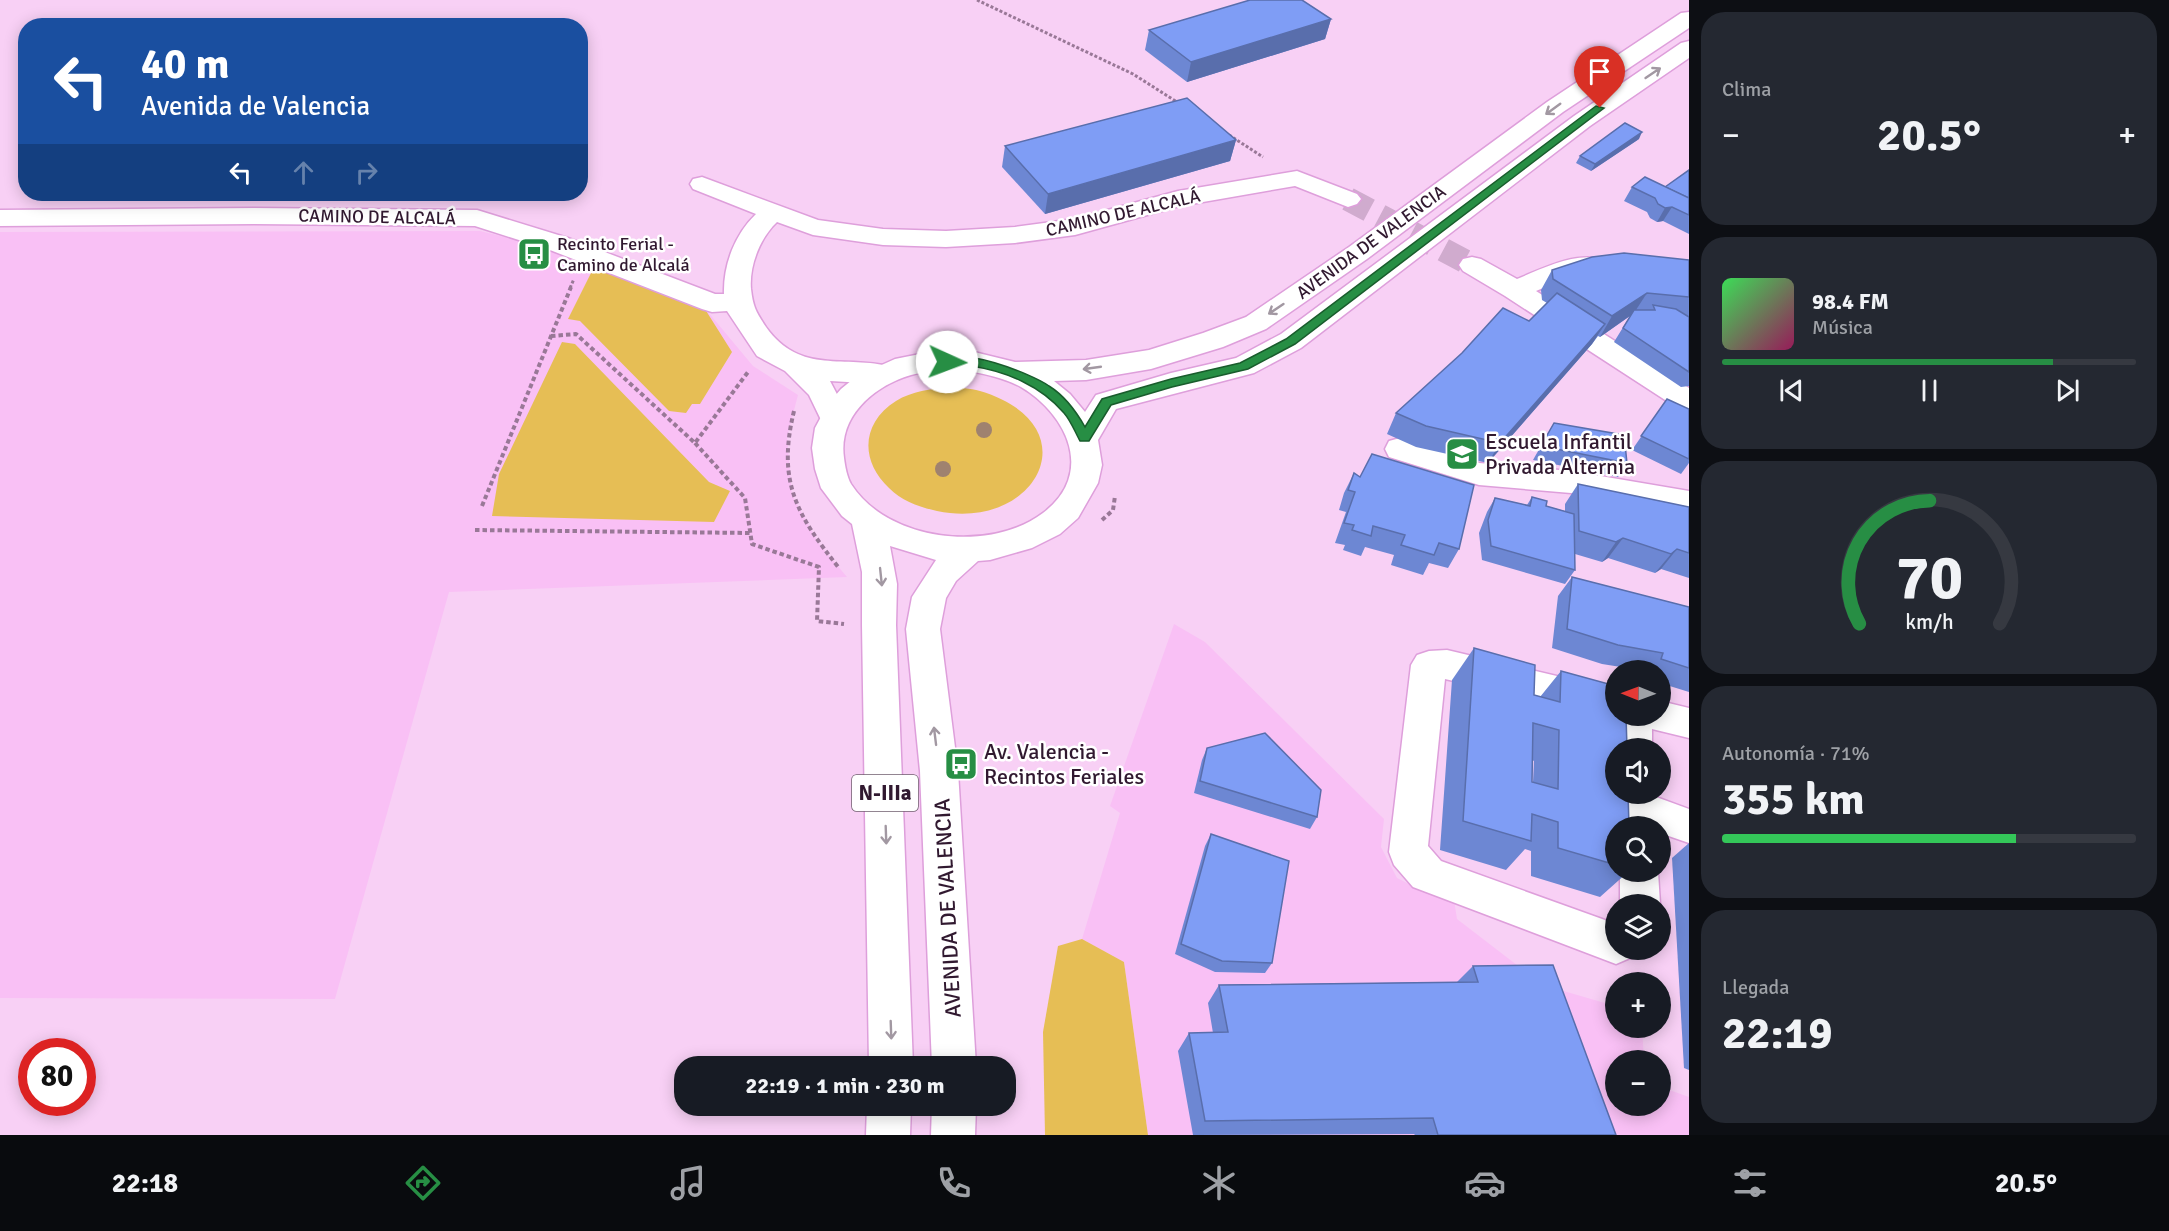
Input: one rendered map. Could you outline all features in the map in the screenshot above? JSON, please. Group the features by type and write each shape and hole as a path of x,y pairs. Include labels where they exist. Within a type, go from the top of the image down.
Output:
{"main road":[{"name":"AVENIDA DE VALENCIA","path":"1014,372 1086,370 1151,359 1213,340 1256,323 1358,253 1555,107 1689,18"},
{"name":"AVENIDA DE VALENCIA","path":"1084,438 1106,402 1171,383 1244,366 1291,341 1582,121 1689,48"},
{"path":"1297,178 1348,199"},
{"name":"CAMINO DE ALCALÁ","path":"702,184 813,227 883,237 946,239 1015,235 1075,227 1178,199 1297,178"},
{"path":"772,212 757,227 745,250 737,280 739,308 767,349 795,364 832,372 882,374"},
{"name":"CAMINO DE ALCALÁ","path":"0,218 266,216 477,218 593,256 712,303 738,302"},
{"path":"1515,290 1563,270 1614,264"},
{"path":"1472,265 1515,290 1689,402"},
{"name":"N-IIIa","path":"958,361 970,361 1014,372 1046,389 1070,411 1084,438 1087,470 1076,500 1050,525 1013,543 969,550 914,543 867,521 837,489 825,452 834,417 854,393 882,374 924,362 958,361"},
{"path":"795,364 821,390 834,417"},
{"path":"1400,449 1479,474 1571,482 1689,503"},
{"name":"N-IIIa","path":"867,521 880,569 882,594 879,625 891,1056"},
{"name":"AVENIDA DE VALENCIA","path":"953,1056 939,771 922,629 929,597 944,572 969,550"},
{"path":"1605,702 1447,664 1429,665 1408,852 1427,874 1605,940"},
{"path":"1671,719 1689,723"},
{"path":"1636,809 1689,826"},
{"path":"888,1135 889,1116"},
{"path":"953,1135 954,1116"}],"path":[{"path":"977,0 1133,74 1181,105"},
{"path":"1220,129 1297,178"},
{"path":"482,507 578,272 593,256"},
{"path":"551,336 576,334 695,443 745,498 752,544 819,567 817,621 848,624"},
{"path":"695,443 753,366"},
{"path":"475,530 750,533"}],"shaded area":[{"path":"480,231 570,253 703,306 753,366 798,395 787,437 792,495 819,544 847,577 449,592 335,999 0,998 0,232"},
{"path":"594,267 703,306 732,352 700,404 692,404 686,413 669,411 580,321 568,319"},
{"path":"562,342 575,344 709,482 730,491 714,522 492,516 499,474"},
{"path":"949,387 980,391 1015,407 1035,427 1042,449 1038,472 1024,491 1002,506 972,513 924,508 894,493 873,466 868,443 876,420 884,410 908,395"},
{"path":"1174,624 1205,642 1384,819 1381,847 1397,878 1419,889 1454,900 1457,919 1543,985 1605,1003 1605,1038 1643,1038 1643,1050 1605,1050 1605,1116 1671,1116 1671,1091 1689,1097 1689,1135 1148,1135 1124,962 1082,939 1120,813 1110,806"},
{"path":"1082,939 1124,962 1148,1135 1045,1135 1043,1032 1058,946"}],"building":[{"path":"1250,0 1302,0 1331,19 1191,62 1149,30"},
{"path":"1187,98 1236,140 1048,194 1005,146"},
{"path":"1625,123 1642,132 1595,164 1580,156"},
{"path":"1689,170 1689,198 1665,187"},
{"path":"1645,177 1689,198 1689,215 1672,207 1665,208 1658,204 1655,198 1632,187"},
{"path":"1624,253 1689,260 1689,297 1647,293 1612,316 1553,279 1552,270 1592,257"},
{"path":"1557,293 1605,324 1500,443 1426,426 1396,413 1462,353 1503,308 1529,321"},
{"path":"1653,305 1676,309 1689,317 1689,372 1623,328 1634,310 1655,310"},
{"path":"1667,399 1689,409 1689,459 1641,436"},
{"path":"1554,423 1624,435 1627,463 1541,446"},
{"path":"1372,454 1474,485 1459,549 1439,543 1434,555 1401,545 1405,535 1373,526 1371,536 1352,530 1354,525 1344,523 1355,492 1348,490 1354,473 1360,477"},
{"path":"1578,484 1689,507 1689,553 1677,549 1671,554 1623,538 1616,542 1579,531"},
{"path":"1532,497 1547,501 1546,506 1574,514 1575,570 1491,546 1488,520 1495,498 1530,506"},
{"path":"1572,577 1689,607 1689,668 1671,662 1671,660 1661,659 1663,653 1618,645 1567,629"},
{"path":"1474,648 1535,665 1534,695 1560,702 1561,671 1605,683 1605,726 1626,726 1627,738 1605,738 1605,804 1628,804 1629,816 1605,816 1605,862 1558,848 1558,822 1532,814 1531,841 1463,821","holes":["1533,723 1559,730 1558,789 1532,782"]},
{"path":"1265,733 1321,790 1317,817 1200,781 1207,748"},
{"path":"1211,834 1289,861 1272,963 1222,961 1181,944"},
{"path":"1553,965 1605,1105 1605,1116 1609,1116 1616,1135 1438,1135 1433,1118 1205,1121 1189,1033 1228,1032 1219,985 1478,982 1473,966"}],"tunnel":[{"path":"1348,199 1472,265"}],"place":[{"name":"Recinto Ferial - Camino de Alcalá","path":"534,254"},
{"name":"Escuela Infantil Privada Alternia","path":"1462,454"},
{"name":"Av. Valencia - Recintos Feriales","path":"961,764"}],"route":[{"path":"947,362 970,361 1014,372 1046,389 1070,411 1084,438 1106,402 1171,383 1244,366 1291,341 1600,108"}]}
